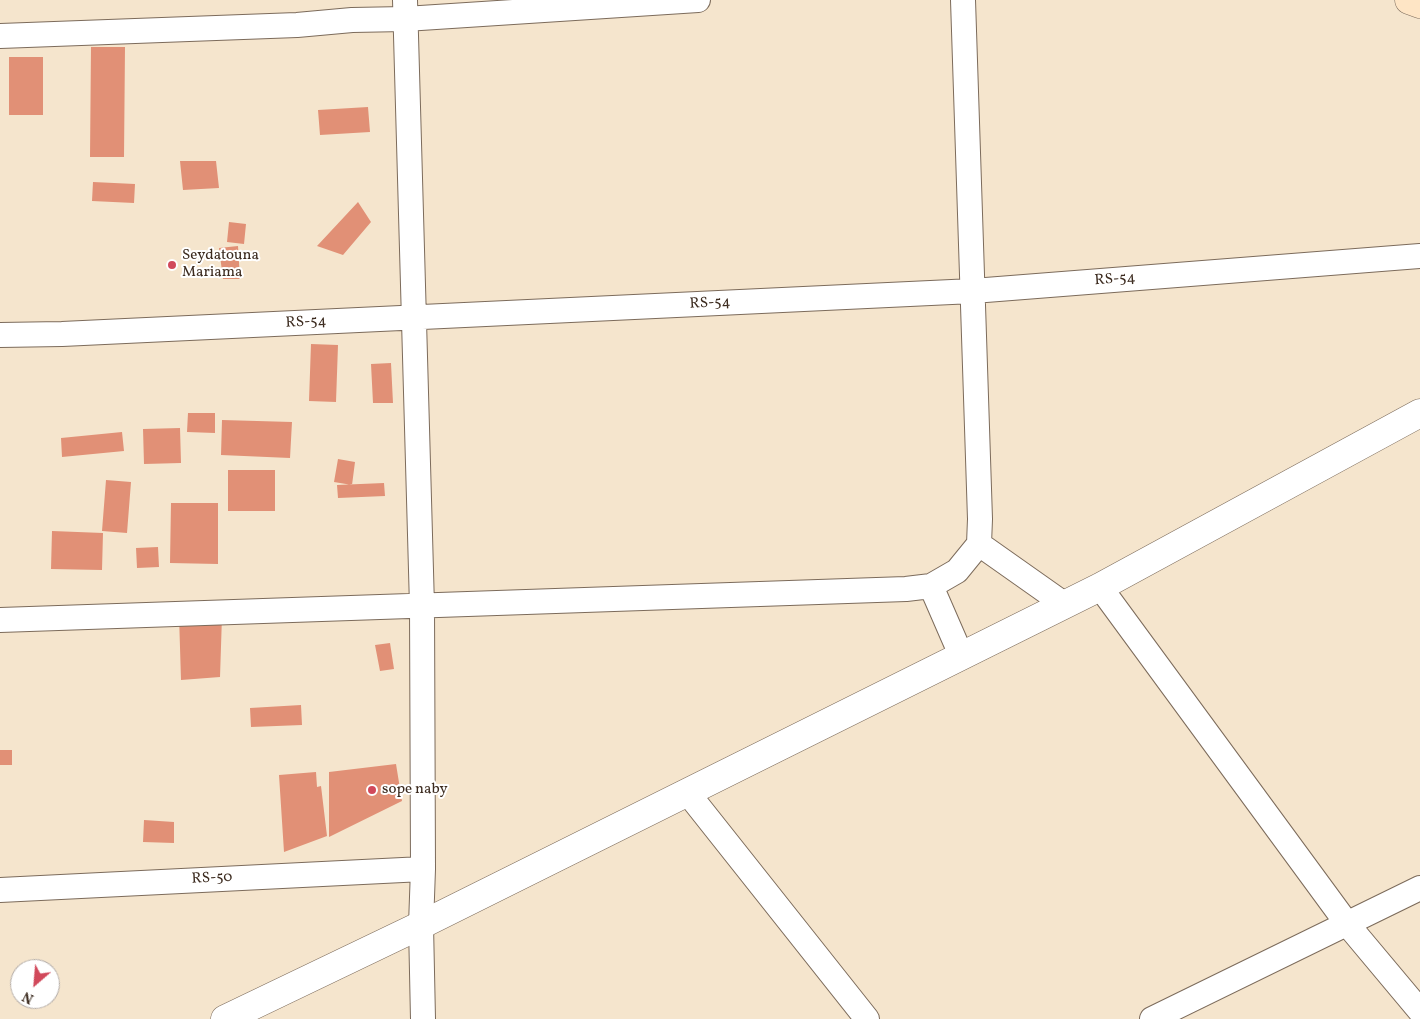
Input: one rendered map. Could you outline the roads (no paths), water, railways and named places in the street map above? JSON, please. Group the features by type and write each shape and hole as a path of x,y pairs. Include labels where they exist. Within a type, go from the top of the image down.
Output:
{"main road":[{"path":"1409,0 1420,4"}],"street":[{"path":"0,36 297,25 352,20 405,10 698,0"},
{"path":"0,620 906,589 931,586 958,571 979,544 980,519 963,0"},
{"path":"405,10 422,606 423,869 421,925 423,1019"},
{"name":"RS-54","path":"0,335 62,334 973,291 1420,256"},
{"path":"225,1019 421,925 1100,587 1420,413"},
{"path":"979,544 1064,604"},
{"path":"931,586 961,656"},
{"path":"1100,587 1348,924 1420,1011"},
{"path":"687,792 867,1019"},
{"name":"RS-50","path":"0,890 423,869"},
{"path":"1152,1019 1420,888"}],"place":[{"name":"Seydatouna Mariama","path":"172,265"},
{"name":"sope naby","path":"372,790"}]}
